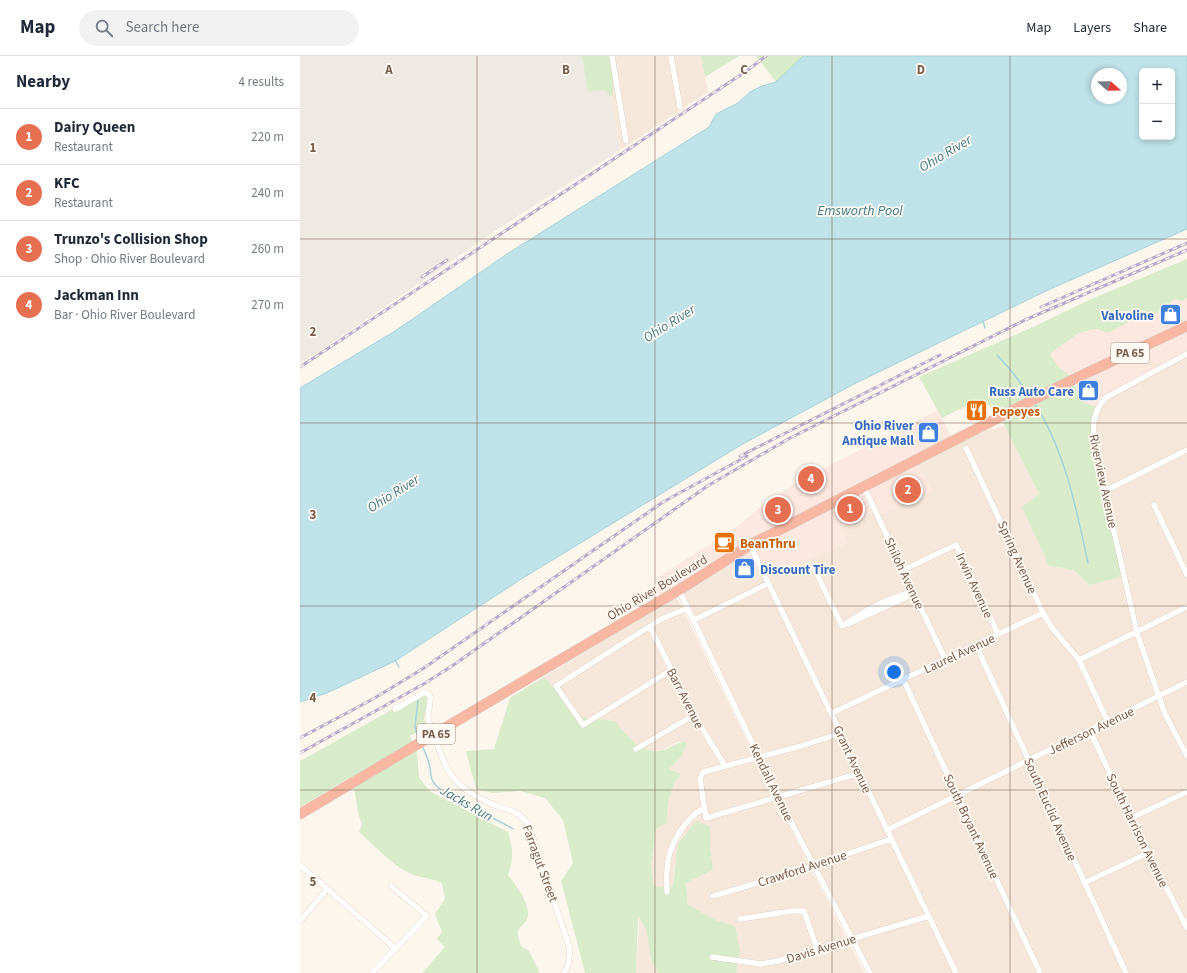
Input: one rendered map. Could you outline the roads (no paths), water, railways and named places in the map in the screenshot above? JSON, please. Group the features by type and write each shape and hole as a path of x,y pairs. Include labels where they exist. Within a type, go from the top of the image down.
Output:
{"highway":[{"name":"Ohio River Boulevard","path":"300,814 679,590 750,544 1072,380 1187,326"}],"street":[{"path":"612,56 626,142"},
{"path":"671,56 680,107"},
{"name":"Riverview Avenue","path":"1187,354 1105,398 1094,416 1093,431 1136,633 1165,714 1187,756"},
{"name":"Spring Avenue","path":"966,448 1043,613 1079,660"},
{"path":"1105,491 1187,450"},
{"name":"Shiloh Avenue","path":"864,487 946,659"},
{"path":"1154,506 1187,575"},
{"name":"Grant Avenue","path":"750,544 956,973"},
{"name":"Irwin Avenue","path":"903,570 956,545 998,634"},
{"path":"815,570 842,626 857,621 905,598 914,592"},
{"path":"694,620 770,583"},
{"name":"Kendall Avenue","path":"679,590 778,797 870,973"},
{"path":"1108,722 1079,660 1187,607"},
{"path":"671,670 583,725 556,686 672,613 688,608"},
{"name":"Laurel Avenue","path":"832,713 1043,613"},
{"name":"Barr Avenue","path":"650,627 694,715 725,766"},
{"name":"South Euclid Avenue","path":"976,645 1126,973"},
{"name":"South Bryant Avenue","path":"903,679 1040,973"},
{"name":"Jefferson Avenue","path":"887,830 1187,682"},
{"name":"Farragut Street","path":"395,709 425,692 430,696 431,702 428,718 442,760 458,786 476,798 515,811 523,816 528,824 570,949 568,966 564,973"},
{"path":"636,750 694,715"},
{"name":"South Harrison Avenue","path":"1090,731 1148,853 1187,928"},
{"path":"841,733 760,758 703,772 700,779 706,818 860,773"},
{"path":"1131,818 1187,792"},
{"path":"667,892 670,850 690,818 704,808"},
{"name":"Crawford Avenue","path":"713,896 892,839"},
{"path":"1084,883 1148,853"},
{"path":"300,865 396,949"},
{"path":"372,973 427,916 391,886"},
{"path":"300,921 328,889"},
{"path":"740,919 792,910 804,911 817,949"},
{"name":"Davis Avenue","path":"712,957 761,964 929,916"}],"water":[{"name":"Emsworth Pool","path":"803,56 1187,56 1187,229 1048,290 854,384 741,445 523,578 395,661 327,693 300,702 300,388 395,331 507,254 709,127 716,114 738,103 750,92 762,86 776,82"}],"waterway":[{"path":"983,321 985,328"},
{"path":"997,355 1014,374 1030,397"},
{"path":"1034,403 1054,439 1061,459 1074,501 1088,563"},
{"name":"Jacks Run","path":"395,660 399,667"},
{"name":"Jacks Run","path":"418,700 415,727 418,738"},
{"name":"Jacks Run","path":"422,745 429,762 432,779 441,790 460,802 513,829"}],"railway":[{"path":"300,367 748,70 766,56"},
{"path":"1041,307 1187,243"},
{"path":"300,753 422,685 452,666 709,485 790,438 1025,320 1187,250"},
{"path":"422,277 447,260"},
{"path":"740,456 940,355"},
{"path":"300,738 373,699 424,668 663,502 747,456"}],"place":[{"name":"Valvoline","path":"1170,315"},
{"name":"Russ Auto Care","path":"1089,391"},
{"name":"Popeyes","path":"977,411"},
{"name":"Ohio River Antique Mall","path":"929,432"},
{"name":"Jackman Inn","path":"811,479"},
{"name":"KFC","path":"908,490"},
{"name":"Dairy Queen","path":"850,509"},
{"name":"Trunzo's Collision Shop","path":"778,510"},
{"name":"BeanThru","path":"724,543"},
{"name":"Discount Tire","path":"744,569"}],"water label":[{"name":"Ohio River","path":"945,153"},
{"name":"Ohio River","path":"669,323"},
{"name":"Ohio River","path":"393,493"}]}
